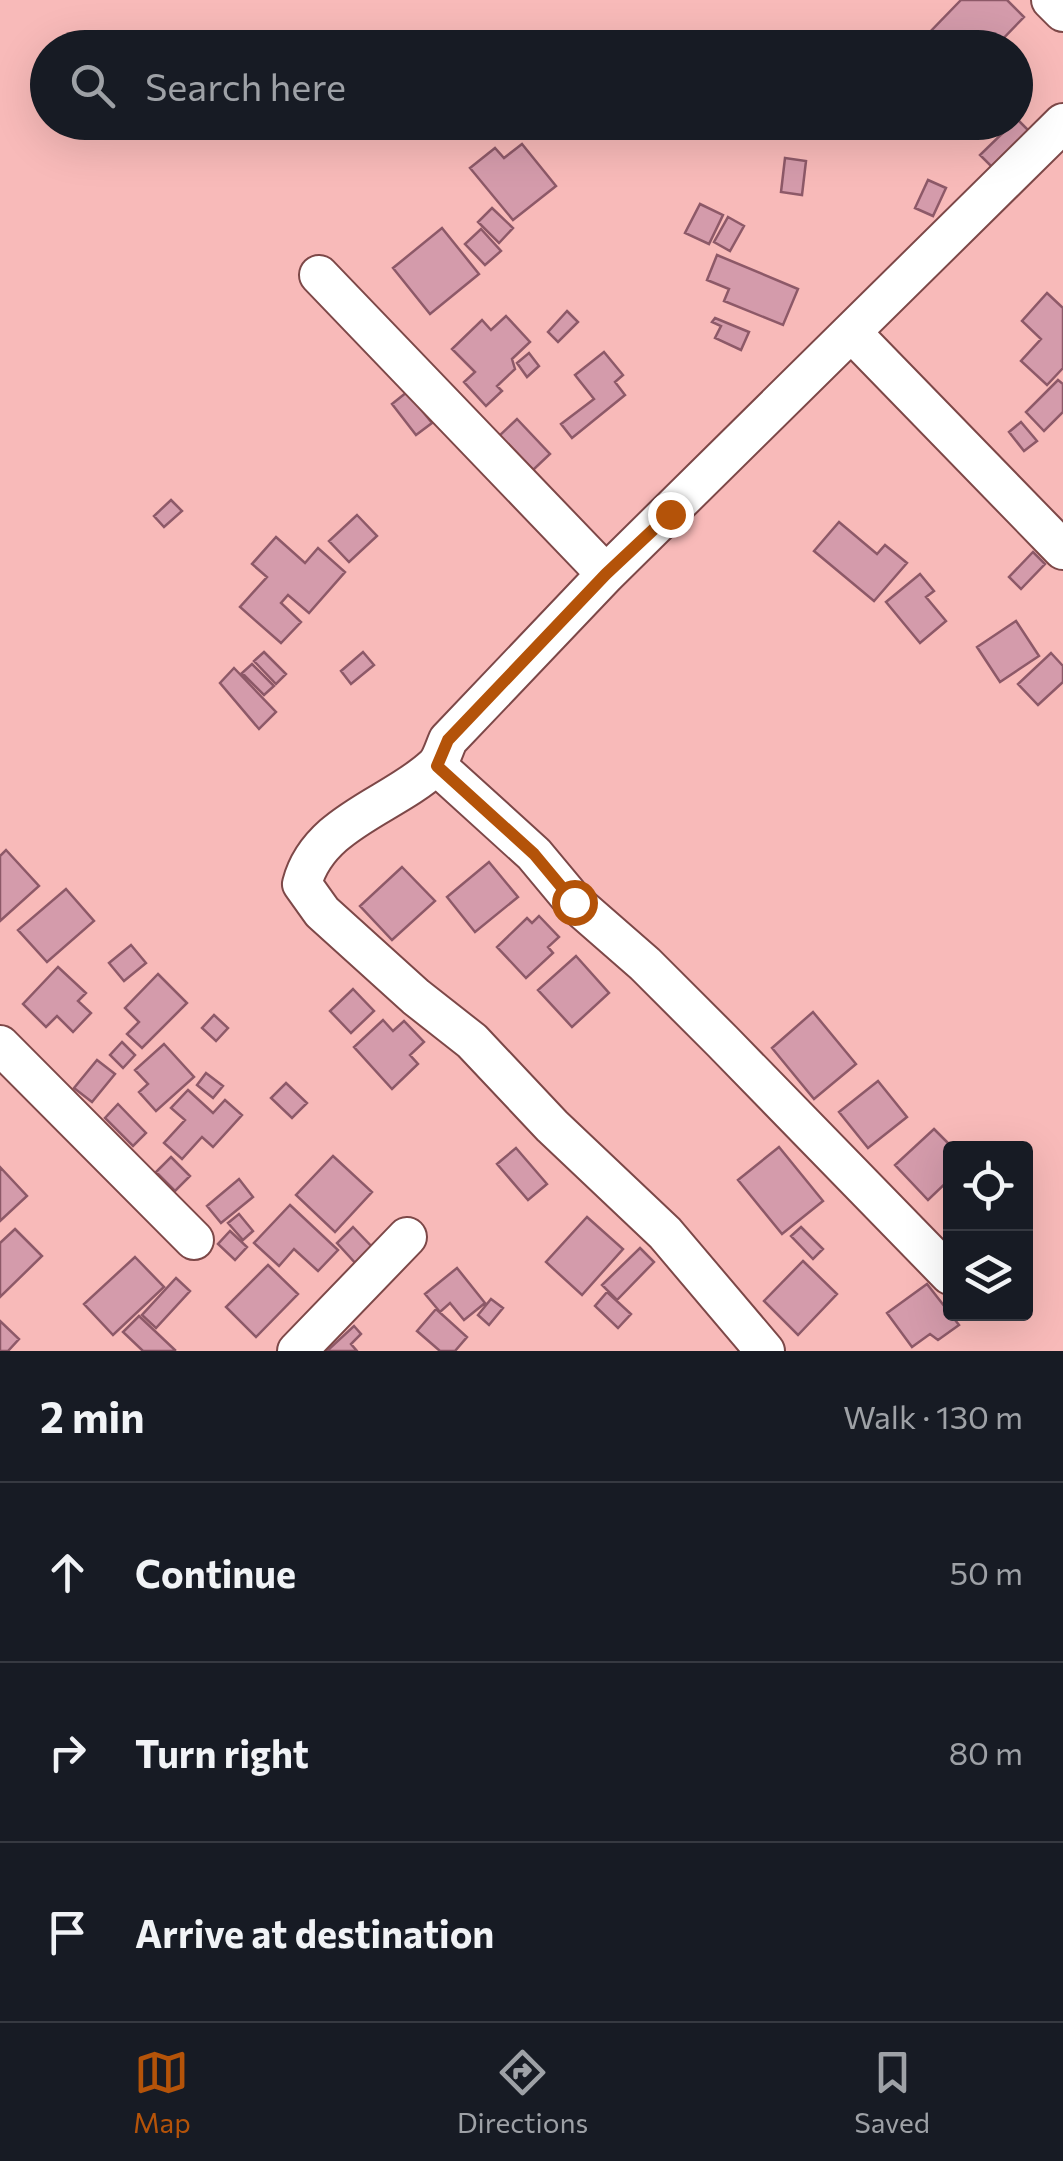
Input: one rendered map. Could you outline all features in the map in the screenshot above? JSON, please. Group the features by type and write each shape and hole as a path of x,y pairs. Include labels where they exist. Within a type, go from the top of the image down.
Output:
{"street":[{"path":"1052,0 1063,12"},
{"path":"765,1351 665,1233 552,1126 472,1041 416,997 322,912 302,884 306,866 335,834 437,766 448,740 606,574 1063,123"},
{"path":"319,275 606,574"},
{"path":"852,334 1063,550"},
{"path":"437,766 534,854 574,902 696,1015 943,1268"},
{"path":"0,1045 194,1240"},
{"path":"297,1351 407,1237"}],"building":[{"path":"961,0 1007,0 1024,17 1011,30 932,30"},
{"path":"995,140 1024,140 995,170 980,155"},
{"path":"522,144 556,186 513,220 470,168 495,148 504,158"},
{"path":"785,158 806,161 802,195 781,192"},
{"path":"928,180 946,188 933,216 915,208"},
{"path":"700,204 723,215 709,244 685,233"},
{"path":"492,208 513,228 499,243 478,222"},
{"path":"728,217 744,226 730,251 714,242"},
{"path":"442,228 479,274 430,314 393,268"},
{"path":"481,229 501,251 485,265 465,244"},
{"path":"717,255 798,289 783,325 724,301 729,289 707,280"},
{"path":"1047,293 1063,308 1063,368 1047,385 1021,361 1041,339 1022,321"},
{"path":"567,311 578,322 558,342 548,332"},
{"path":"506,316 530,342 512,359 515,369 497,386 502,391 486,406 464,382 475,372 452,349 482,320 491,330"},
{"path":"715,318 749,332 741,350 715,338 721,326 712,322"},
{"path":"604,352 623,375 615,382 625,395 572,438 561,424 594,399 575,375"},
{"path":"529,353 539,366 527,377 517,363"},
{"path":"1058,380 1063,384 1063,412 1044,431 1026,412"},
{"path":"407,392 432,423 416,435 392,404"},
{"path":"517,419 550,454 533,470 499,436"},
{"path":"1021,422 1037,441 1024,451 1009,432"},
{"path":"171,500 182,511 164,527 154,516"},
{"path":"357,515 377,536 349,562 329,541"},
{"path":"839,522 877,554 885,545 907,563 874,601 814,551"},
{"path":"276,537 305,563 318,548 345,572 309,613 288,595 281,603 301,622 281,643 240,607 267,577 252,564"},
{"path":"1033,552 1045,564 1021,589 1009,577"},
{"path":"920,574 934,591 926,597 946,621 920,643 886,602"},
{"path":"1016,621 1039,656 1000,682 977,647"},
{"path":"264,652 286,674 276,684 254,661"},
{"path":"363,652 374,665 351,684 341,671"},
{"path":"1051,653 1063,666 1063,682 1038,705 1018,684"},
{"path":"252,664 274,686 264,695 242,673"},
{"path":"234,668 276,712 259,729 220,683"},
{"path":"6,850 39,886 0,921 0,856"},
{"path":"489,862 518,897 475,932 447,897"},
{"path":"402,867 435,901 392,940 360,906"},
{"path":"66,889 94,921 47,962 18,930"},
{"path":"539,916 559,937 548,947 553,953 526,978 497,947 527,918 532,923"},
{"path":"131,945 146,963 124,981 109,963"},
{"path":"576,956 609,993 572,1027 538,990"},
{"path":"58,967 86,993 78,1001 91,1013 73,1032 57,1016 46,1027 23,1004"},
{"path":"158,974 187,1003 142,1048 127,1034 139,1022 125,1008"},
{"path":"353,989 374,1011 351,1033 330,1011"},
{"path":"813,1012 856,1064 814,1099 772,1048"},
{"path":"214,1015 228,1028 216,1041 202,1028"},
{"path":"383,1020 393,1031 404,1021 424,1042 410,1055 418,1064 392,1089 354,1047"},
{"path":"122,1042 135,1055 123,1068 110,1055"},
{"path":"164,1044 194,1077 156,1111 139,1092 148,1084 135,1070"},
{"path":"97,1060 115,1074 92,1102 74,1088"},
{"path":"206,1073 223,1086 213,1098 197,1085"},
{"path":"878,1081 907,1117 868,1148 839,1112"},
{"path":"286,1083 307,1103 292,1118 271,1098"},
{"path":"188,1090 213,1113 225,1100 242,1115 213,1147 202,1137 182,1159 164,1143 185,1120 171,1108"},
{"path":"118,1104 146,1133 133,1146 105,1118"},
{"path":"934,1129 946,1141 943,1186 928,1200 895,1165"},
{"path":"779,1147 823,1201 782,1234 738,1180"},
{"path":"516,1148 547,1184 528,1200 497,1164"},
{"path":"333,1156 372,1192 335,1232 296,1195"},
{"path":"171,1157 190,1176 175,1191 156,1172"},
{"path":"0,1167 27,1196 0,1221"},
{"path":"239,1179 253,1197 221,1223 207,1206"},
{"path":"290,1205 338,1250 318,1271 294,1249 279,1266 254,1243"},
{"path":"239,1214 253,1231 243,1240 228,1223"},
{"path":"587,1217 623,1249 582,1295 546,1262"},
{"path":"353,1227 375,1250 358,1266 337,1243"},
{"path":"801,1227 823,1249 813,1259 791,1236"},
{"path":"15,1229 42,1256 0,1297 0,1243"},
{"path":"230,1231 247,1247 235,1260 218,1244"},
{"path":"640,1248 654,1262 617,1300 602,1285"},
{"path":"135,1257 164,1287 113,1335 84,1304"},
{"path":"803,1261 837,1294 798,1335 764,1301"},
{"path":"268,1265 298,1294 256,1337 226,1307"},
{"path":"457,1268 485,1303 464,1320 450,1303 440,1312 425,1294"},
{"path":"176,1278 190,1291 156,1328 142,1315"},
{"path":"927,1284 943,1304 943,1321 956,1321 959,1325 938,1340 930,1334 912,1347 887,1313"},
{"path":"607,1292 631,1314 618,1328 595,1306"},
{"path":"491,1299 503,1308 489,1325 478,1315"},
{"path":"436,1309 467,1337 455,1351 440,1351 417,1331"},
{"path":"139,1316 175,1350 143,1351 123,1332"},
{"path":"0,1321 19,1339 8,1351 0,1351"},
{"path":"354,1326 361,1334 351,1344 357,1351 327,1351"}],"route":[{"path":"574,902 534,854 437,766 448,740 606,574 670,514"}]}
